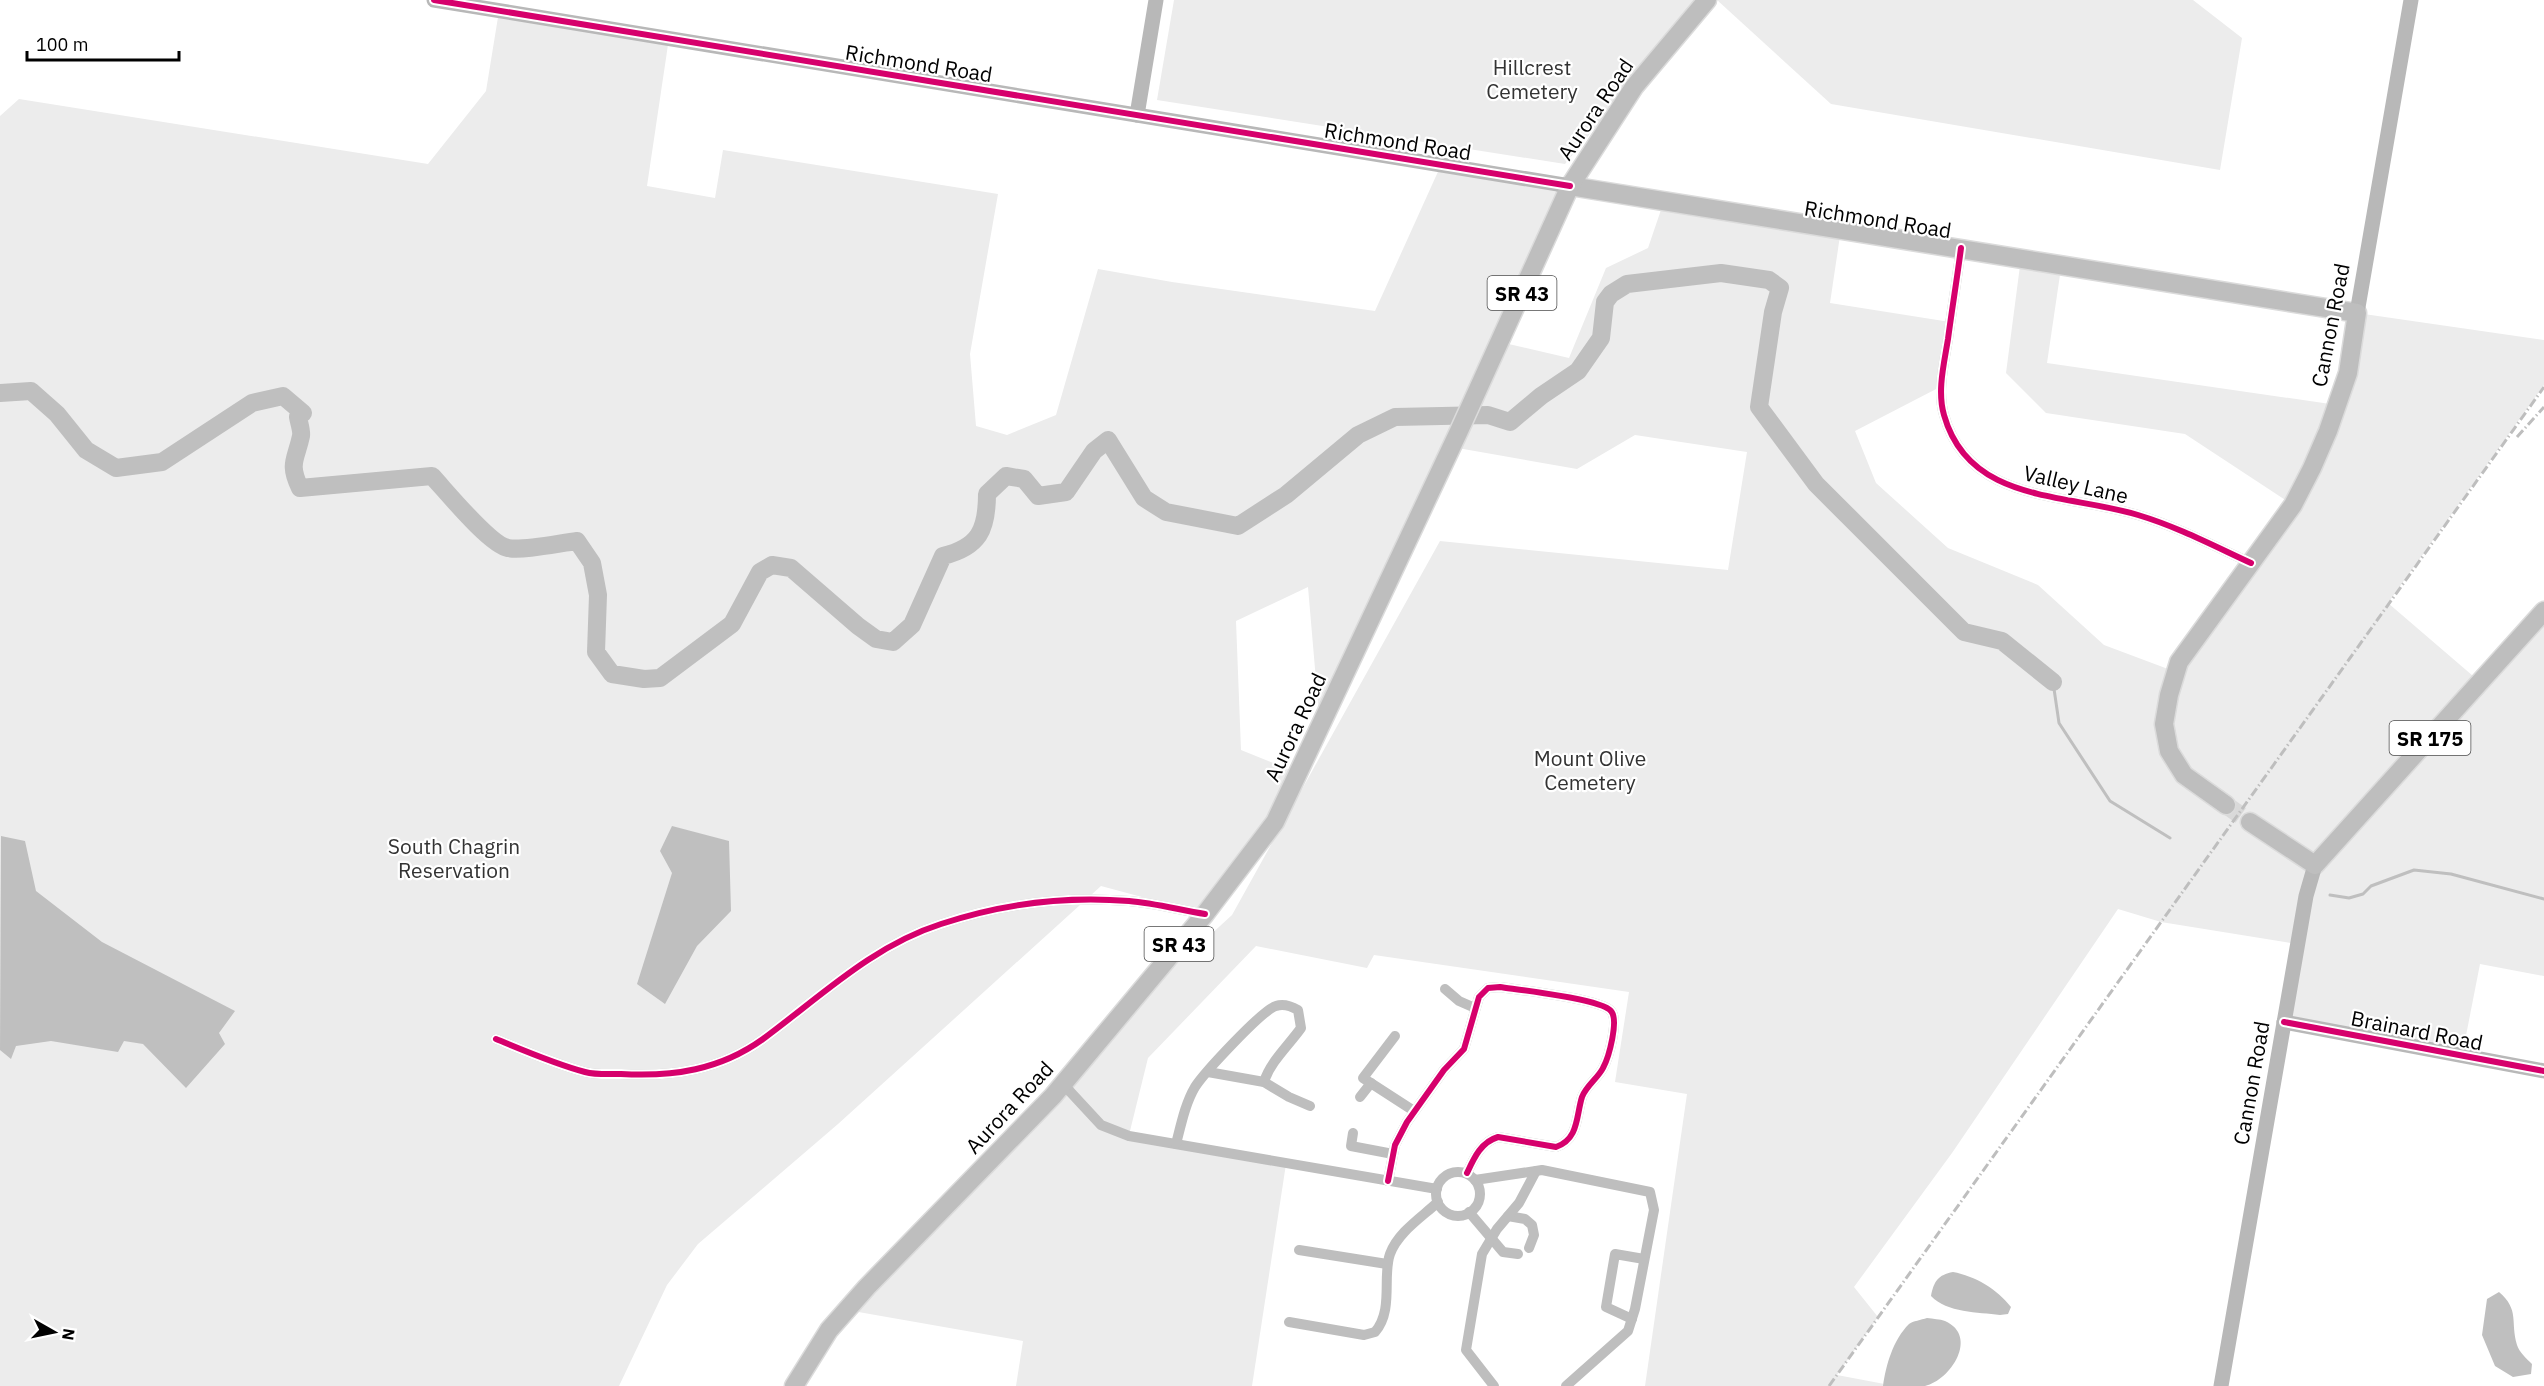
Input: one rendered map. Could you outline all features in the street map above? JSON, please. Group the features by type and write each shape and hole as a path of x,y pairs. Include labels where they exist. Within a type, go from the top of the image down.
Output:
{"main road":[{"name":"Aurora Road","path":"794,1386 829,1330 865,1289 1063,1084 1205,914 1275,822 1474,399 1569,186 1634,87 1707,0"},
{"name":"Richmond Road","path":"1569,186 2357,313"},
{"name":"Cannon Road","path":"2226,805 2184,775 2169,751 2164,724 2169,695 2179,662 2293,505 2316,459 2348,373 2357,313"},
{"name":"SR 175","path":"2315,865 2544,611"},
{"path":"2250,822 2298,856 2315,865"}],"street":[{"name":"Richmond Road","path":"434,0 1569,186"},
{"path":"1137,115 1156,0"},
{"name":"Cannon Road","path":"2357,313 2411,0"},
{"name":"Valley Lane","path":"1961,248 1940,387 1943,415 1954,440 1975,467 1995,481 2029,492 2108,507 2171,526 2251,563"},
{"name":"Cannon Road","path":"2221,1386 2306,896 2315,865"},
{"path":"496,1039 588,1073 666,1075 711,1067 761,1040 836,981 881,952 940,924 1009,906 1065,899 1130,901 1205,914"},
{"path":"1388,1181 1395,1145 1414,1111 1444,1070 1464,1049 1475,1008 1483,992 1488,988 1500,987 1605,1005 1615,1017 1609,1054 1603,1069 1582,1096 1574,1131 1569,1138 1556,1147 1498,1137 1490,1139 1480,1148 1471,1177"},
{"path":"1445,989 1459,1001 1475,1008"},
{"path":"1176,1144 1194,1088 1259,1016 1275,1006 1291,1005 1298,1010 1301,1028 1285,1052 1272,1065 1264,1082"},
{"name":"Brainard Road","path":"2284,1022 2544,1071"},
{"path":"1395,1036 1363,1078 1414,1111"},
{"path":"1208,1072 1264,1082 1310,1106"},
{"path":"1360,1097 1371,1083"},
{"path":"1063,1084 1101,1125 1129,1136 1437,1190"},
{"path":"1353,1133 1351,1146 1393,1154"},
{"path":"1471,1177 1536,1171 1650,1192 1654,1210 1628,1331 1566,1386"},
{"path":"1494,1386 1466,1350 1482,1254 1519,1203 1536,1171"},
{"path":"1460,1172 1471,1177 1478,1185 1480,1197 1478,1203 1464,1215 1452,1214 1438,1202 1439,1183 1448,1174 1460,1172"},
{"path":"1289,1322 1364,1335 1375,1332 1383,1319 1389,1280 1387,1264 1394,1246 1399,1238 1438,1202"},
{"path":"1469,1212 1503,1252 1518,1254"},
{"path":"1508,1216 1525,1219 1532,1225 1534,1235 1529,1248"},
{"path":"1299,1251 1387,1264"},
{"path":"1632,1319 1606,1307 1615,1254 1644,1259"}],"green space":[{"name":"Hillcrest Cemetery","path":"1174,0 1700,0 1565,164 1157,100"},
{"path":"1717,0 2193,0 2242,38 2220,170 1831,104"},
{"path":"499,11 669,38 647,186 715,198 723,150 998,194 970,354 976,426 1007,435 1056,415 1098,269 1375,311 1441,165 1570,186 1500,342 1569,358 1606,268 1648,248 1664,201 1841,229 1830,303 1950,322 1940,387 1855,431 1876,483 1948,548 2038,585 2104,645 2176,672 2293,505 2185,434 2046,413 2006,373 2021,258 2061,268 2047,363 2337,405 2357,313 2544,340 2544,385 2388,603 2480,682 2544,611 2544,976 2480,964 2462,1056 2284,1022 2297,944 2161,922 2118,909 1952,1153 1854,1287 1878,1317 1837,1375 1895,1386 1645,1386 1687,1094 1615,1082 1629,992 1374,955 1367,968 1256,946 1148,1058 1129,1135 1286,1164 1252,1386 1016,1386 1023,1341 847,1310 1053,1096 1189,933 1208,937 1232,915 1440,541 1728,570 1747,452 1635,435 1577,469 1452,447 1320,727 1308,587 1236,621 1241,750 1298,773 1205,914 1101,886 838,1124 698,1244 667,1285 619,1386 0,1386 0,116 19,99 428,164 486,91"}],"shaded area":[{"path":"672,826 729,841 731,911 697,946 665,1004 637,984 672,873 660,851"},
{"path":"1,836 25,841 36,891 102,942 235,1011 219,1033 225,1044 186,1088 143,1044 124,1041 118,1052 51,1041 16,1046 11,1059 0,1050"},
{"path":"1953,1272 1969,1277 1992,1289 2011,1307 2008,1314 1963,1311 1938,1302 1931,1296 1935,1283 1940,1277"},
{"path":"2499,1292 2510,1305 2517,1345 2521,1353 2532,1364 2531,1374 2513,1377 2495,1366 2482,1335 2487,1299"},
{"path":"1927,1318 1945,1321 1955,1328 1960,1337 1958,1357 1952,1367 1935,1382 1925,1386 1883,1386 1888,1361 1903,1330 1915,1321"}],"waterway":[{"path":"0,393 31,391 57,414 86,450 116,468 162,462 252,403 283,396 303,413 298,417 301,434 294,462 294,473 300,488 432,476 457,505 500,545 508,548 522,548 577,541 592,563 598,595 596,652 612,674 644,679 660,678 732,624 760,572 772,565 791,568 858,626 876,639 893,642 912,625 943,556 965,548 978,535 985,518 987,494 1006,476 1024,479 1038,496 1066,492 1094,451 1108,440 1144,498 1166,512 1238,526 1286,495 1358,435 1395,417 1488,415 1510,422 1541,396 1578,371 1601,338 1605,302 1611,294 1627,284 1721,273 1769,280 1780,288 1773,312 1759,407 1816,484 1964,632 2002,641 2053,682"},
{"path":"2053,682 2059,723 2110,801 2170,838"},
{"path":"2330,895 2349,898 2363,894 2371,886 2414,870 2451,874 2544,899"}],"tunnel":[{"path":"2226,805 2250,822"}],"railway":[{"path":"1829,1386 2544,387"},
{"path":"2517,437 2544,407"}],"cycle path":[{"path":"434,0 1570,186"},
{"path":"1961,248 1943,368 1941,397 1944,415 1957,444 1975,465 1998,480 2024,490 2110,508 2153,520 2251,563"},
{"path":"496,1039 589,1073 640,1075 695,1069 747,1050 848,974 892,945 941,924 964,917 1034,903 1081,900 1138,902 1205,914"},
{"path":"1388,1181 1395,1145 1407,1122 1444,1070 1464,1049 1479,997 1488,988 1500,987 1559,996 1592,1003 1611,1011 1614,1030 1608,1056 1601,1072 1582,1097 1573,1133 1569,1138 1556,1147 1498,1137 1492,1139 1475,1156 1467,1173"},
{"path":"2284,1022 2544,1071"}],"park label":[{"name":"Mount Olive Cemetery","path":"1590,770"},
{"name":"South Chagrin Reservation","path":"454,858"}]}
